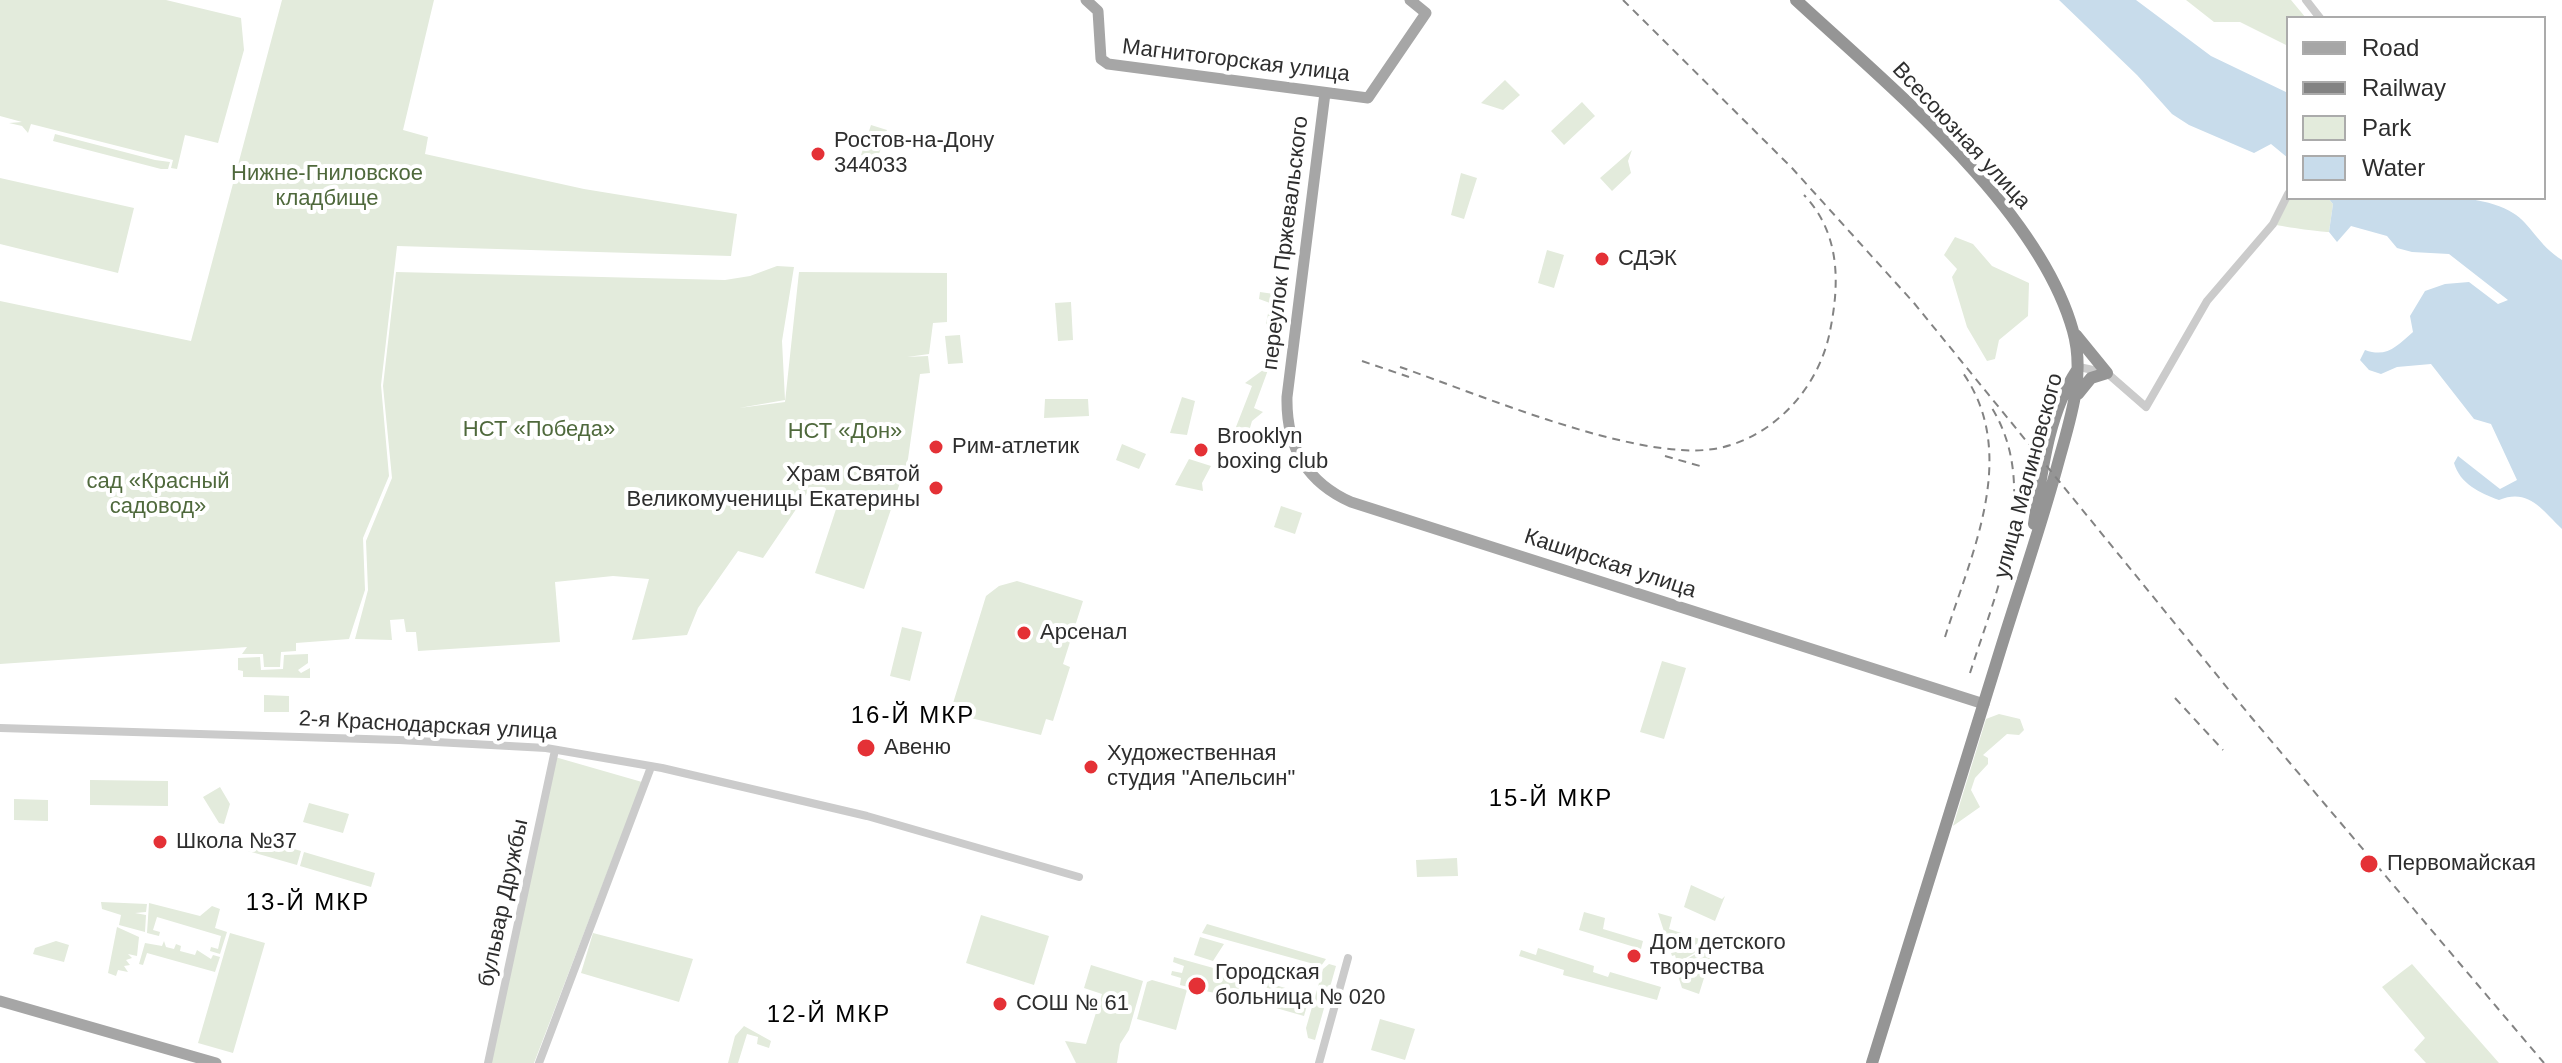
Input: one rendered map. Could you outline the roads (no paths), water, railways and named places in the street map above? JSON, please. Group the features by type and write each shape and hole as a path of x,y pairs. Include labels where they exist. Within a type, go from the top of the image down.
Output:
{"highway":[{"name":"Всесоюзная улица","path":"1796,0 1900,96 2025,233 2055,286 2072,329 2079,367"},
{"path":"2072,329 2107,373 2086,382 2075,400"},
{"name":"улица Малиновского","path":"1864,1063 2040,529 2075,400 2079,367"},
{"name":"улица Малиновского","path":"1872,1063 2034,528 2042,473 2058,407 2079,367"}],"main road":[{"name":"Магнитогорская улица","path":"1086,0 1098,11 1101,59 1108,64 1368,98 1426,13 1410,0"},
{"name":"переулок Пржевальского","path":"1287,397 1325,93"},
{"name":"Каширская улица","path":"1287,397 1289,429 1297,455 1310,477 1329,492 1351,502 1981,704"},
{"path":"0,1001 216,1063"}],"street":[{"path":"2306,0 2318,16"},
{"path":"2079,367 2107,373 2146,407 2207,301 2273,224 2286,199"},
{"name":"2-я Краснодарская улица","path":"0,728 399,740 555,750 651,767 867,816 1079,877"},
{"name":"бульвар Дружбы","path":"488,1063 555,750"},
{"path":"539,1063 651,767"},
{"path":"1319,1063 1348,958"}],"water":[{"path":"2059,0 2136,0 2211,56 2286,92 2286,156 2271,144 2254,153 2189,125 2172,114 2137,75"},
{"path":"2330,200 2474,200 2496,205 2519,217 2562,260 2562,529 2527,499 2510,497 2499,500 2478,491 2461,477 2454,463 2458,456 2500,489 2517,480 2491,424 2474,419 2431,364 2397,367 2381,374 2369,370 2360,360 2365,350 2386,352 2413,332 2410,316 2425,291 2445,284 2469,282 2498,304 2508,300 2449,254 2397,248 2387,236 2351,226 2337,242 2329,232 2333,204"}],"railway":[{"path":"1623,0 1792,168 1914,303 2251,717 2544,1063"},
{"path":"1400,367 1557,423 1643,445 1681,450 1714,449 1735,443 1774,422 1790,408 1816,372 1830,331 1836,276 1831,242 1825,225 1804,195"},
{"path":"1362,361 1409,377"},
{"path":"1945,637 1977,539 1989,471 1988,437 1980,404 1963,373"},
{"path":"1970,673 2002,574 2014,504 2013,470 2005,437 1990,405"},
{"path":"1665,456 1700,466"},
{"path":"2175,698 2223,750"}],"place":[{"name":"Ростов-на-Дону 344033","path":"818,154"},
{"name":"СДЭК","path":"1602,259"},
{"name":"Рим-атлетик","path":"936,447"},
{"name":"Brooklyn boxing club","path":"1201,450"},
{"name":"Храм Святой Великомученицы Екатерины","path":"936,488"},
{"name":"Арсенал","path":"1024,633"},
{"name":"Авеню","path":"866,748"},
{"name":"Художественная студия \"Апельсин\"","path":"1091,767"},
{"name":"Школа №37","path":"160,842"},
{"name":"Первомайская","path":"2369,864"},
{"name":"Дом детского творчества","path":"1634,956"},
{"name":"Городская больница № 020","path":"1197,986"},
{"name":"СОШ № 61","path":"1000,1004"}],"district":[{"name":"16-Й МКР","path":"913,716"},
{"name":"15-Й МКР","path":"1551,799"},
{"name":"13-Й МКР","path":"308,903"},
{"name":"12-Й МКР","path":"829,1015"}],"park label":[{"name":"Нижне-Гниловское кладбище","path":"327,186"},
{"name":"НСТ «Победа»","path":"539,430"},
{"name":"НСТ «Дон»","path":"845,432"},
{"name":"сад «Красный садовод»","path":"158,494"}]}
